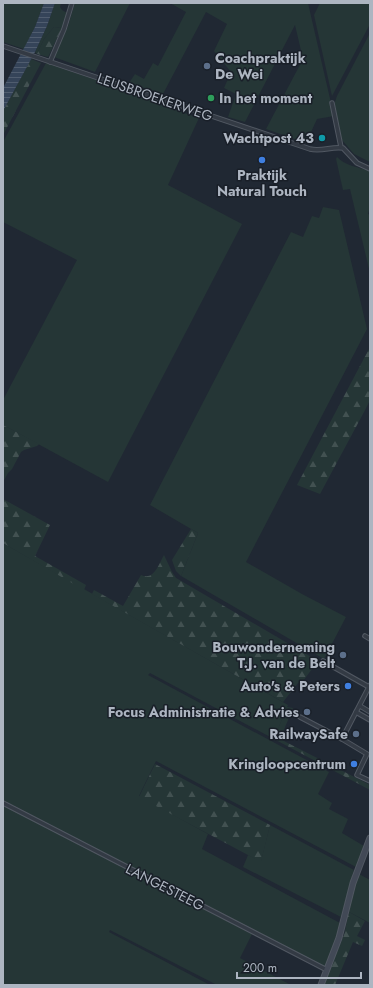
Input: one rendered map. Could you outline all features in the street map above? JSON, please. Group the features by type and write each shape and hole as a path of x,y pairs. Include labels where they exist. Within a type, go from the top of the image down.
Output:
{"street":[{"path":"50,62 64,29 72,3"},
{"name":"LEUSBROEKERWEG","path":"3,46 310,149 321,150 341,147"},
{"path":"332,103 341,147 345,149 357,163 370,169"},
{"path":"365,636 370,639"},
{"path":"323,661 370,686 342,740"},
{"path":"360,706 370,712"},
{"path":"356,712 370,720"},
{"path":"300,716 367,754 357,774 370,781"},
{"name":"LANGESTEEG","path":"3,803 327,970"},
{"path":"321,985 341,934 353,883 370,838"}],"green space":[{"path":"3,3 44,3 35,27 24,49 3,42"},
{"path":"55,3 61,3 60,7 67,13 62,28 54,27 44,39 37,54 35,52 47,26"},
{"path":"75,3 130,3 95,72 54,57 68,26"},
{"path":"170,3 308,3 334,116 317,119 306,143 266,129 303,59 295,25 245,122 228,117 236,94 224,88 231,72 214,51 227,24 206,12 163,94 129,83 135,74 144,79 153,63 158,66 186,12"},
{"path":"320,3 370,3 370,24 332,96 314,15"},
{"path":"54,27 62,28 48,57 37,54 44,39"},
{"path":"370,33 370,162 354,154 342,140 334,105 337,96"},
{"path":"31,59 41,63 3,135 3,111"},
{"path":"46,63 159,101 158,104 199,118 168,185 242,224 108,482 3,425 3,400 77,260 3,222 3,142"},
{"path":"337,157 348,164 370,171 370,207 368,214 370,215 370,273 350,189 343,190 336,159"},
{"path":"323,207 339,210 367,329 246,562 346,617 324,659 181,576 198,533 150,505 291,232 303,237 312,216 319,218"},
{"path":"370,347 370,400 364,412 320,494 297,485"},
{"path":"3,425 39,444 21,452 3,482"},
{"path":"3,499 50,525 35,556 86,585 84,590 3,543"},
{"path":"191,529 198,533 181,576 176,571 172,560"},
{"path":"3,543 288,705 274,739 150,673 148,675 329,772 318,794 332,803 329,809 348,819 342,833 364,846 356,867 156,761 139,796 208,834 202,849 340,923 336,940 326,966 323,966 3,800"},
{"path":"164,555 176,578 318,661 303,681 298,683 283,702 92,594 94,590 123,606 141,575 149,576 153,574"},
{"path":"287,707 293,708 280,739 370,785 370,790 274,739"},
{"path":"155,764 270,825 261,862 139,797"},
{"path":"3,805 252,934 240,958 291,985 217,985 110,930 109,932 210,985 3,985"},
{"path":"270,825 354,870 341,917 243,867 248,855 261,861"},
{"path":"359,874 370,880 370,923 349,912 352,895"},
{"path":"349,912 365,921 357,936 365,940 362,946 353,942 335,985 323,985 344,935"}],"water":[{"path":"44,3 55,3 47,26 35,52 3,111 3,88 35,27"}],"place":[{"name":"Coachpraktijk De Wei","path":"207,66"},
{"name":"In het moment","path":"211,98"},
{"name":"Wachtpost 43","path":"322,138"},
{"name":"Praktijk Natural Touch","path":"262,160"},
{"name":"Bouwonderneming T.J. van de Belt","path":"343,655"},
{"name":"Auto's & Peters","path":"348,686"},
{"name":"Focus Administratie & Advies","path":"307,712"},
{"name":"RailwaySafe","path":"356,734"},
{"name":"Kringloopcentrum","path":"354,764"}]}
